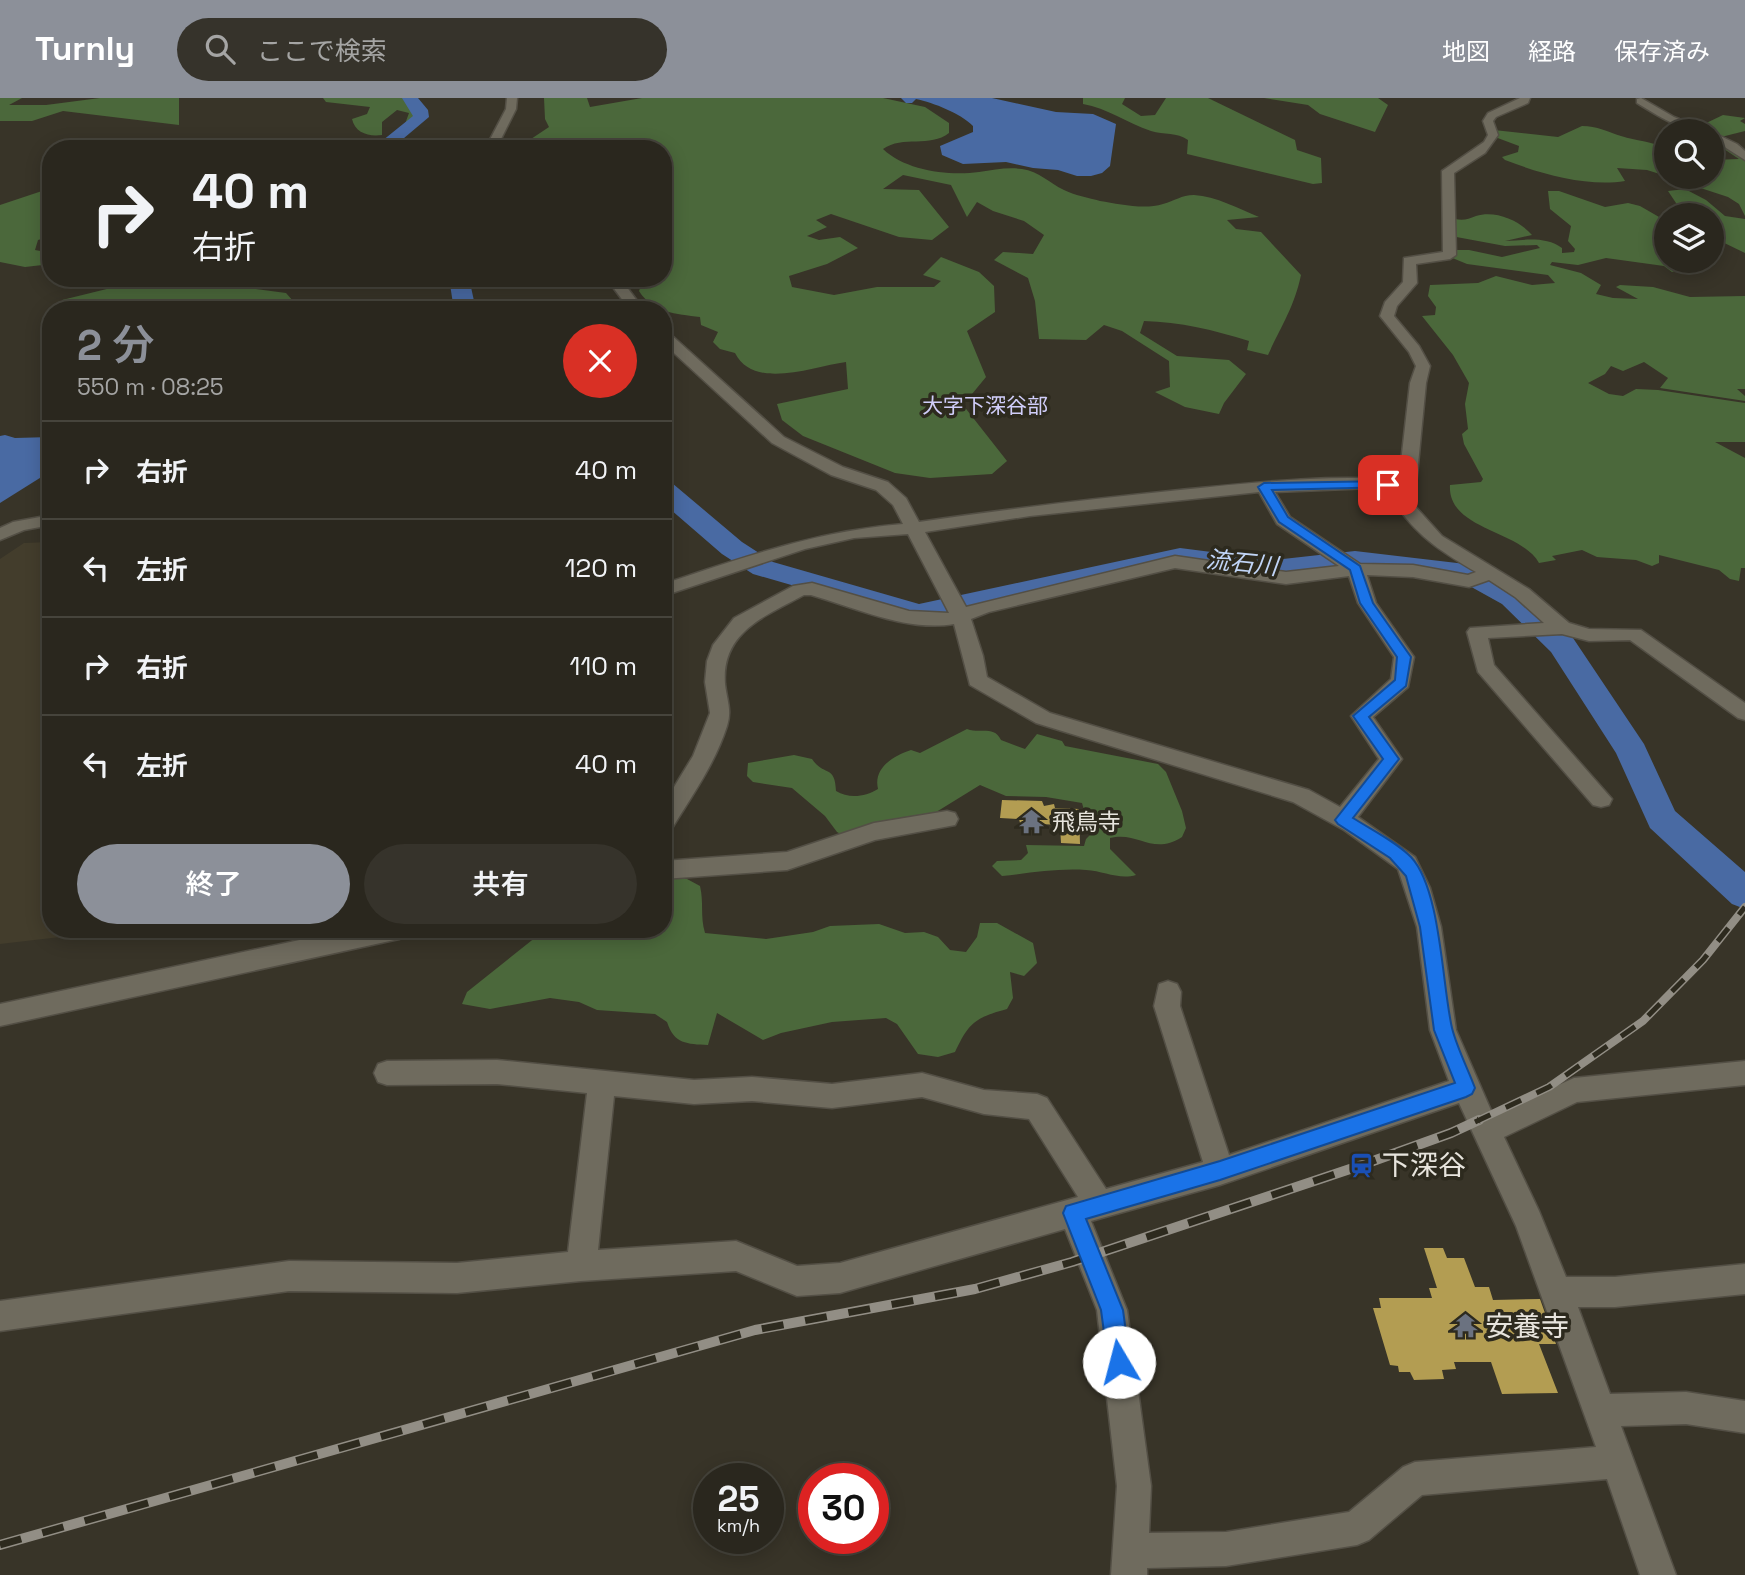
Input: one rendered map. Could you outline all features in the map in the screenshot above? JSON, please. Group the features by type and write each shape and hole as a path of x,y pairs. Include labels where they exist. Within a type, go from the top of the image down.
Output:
{"street":[{"path":"495,140 511,109 512,98"},
{"path":"1525,98 1524,101 1492,115 1488,121 1493,135 1489,143 1448,171 1445,187 1450,219 1446,240 1450,255 1409,261 1410,283 1390,305 1387,316 1399,334 1422,357 1423,365 1418,383 1405,505 1418,523 1436,540 1522,593 1562,628"},
{"path":"1641,101 1668,119"},
{"path":"1724,141 1745,157"},
{"path":"672,343 778,440 837,471 882,486 892,493 956,608 976,666 977,680 1043,718 1301,796 1396,853 1407,863 1414,875 1429,927 1443,1030 1557,1292 1658,1575"},
{"path":"672,587 800,545 854,533 913,528 1030,511 1264,487 1371,483 1406,486"},
{"path":"1264,487 1283,520 1348,563 1367,603 1404,657 1401,682 1360,716 1391,759 1343,820"},
{"path":"0,535 19,526 42,522"},
{"path":"672,808 716,729 721,709 715,683 720,645 734,625 800,590 812,589 908,617 932,620 956,608 1175,562 1286,578 1348,563 1469,581 1489,574"},
{"path":"1601,799 1485,667 1477,632 1562,628 1589,635 1634,634 1745,713"},
{"path":"672,869 787,861 874,832 947,820"},
{"path":"0,1015 357,938"},
{"path":"1168,992 1167,1006 1220,1171"},
{"path":"387,1073 497,1072 694,1092 752,1089 832,1096 922,1085 984,1102 1037,1107 1086,1209 1112,1310 1134,1486 1131,1563 1357,1528 1415,1479 1616,1462"},
{"path":"1488,1130 1574,1090 1745,1073"},
{"path":"581,1266 602,1082"},
{"path":"0,1316 289,1276 457,1278 581,1266 736,1256 797,1281 841,1278 1220,1171 1466,1088"},
{"path":"1557,1292 1615,1292 1745,1279"},
{"path":"1598,1411 1686,1408 1745,1418"}],"shaded area":[{"path":"42,542 42,938 52,938 0,944 0,559 24,543"}],"green space":[{"path":"0,98 22,98 9,105 46,105 100,98 179,98 179,125 63,111 32,121 0,121"},
{"path":"323,98 413,98 421,117 405,124 409,113 397,110 382,122 382,135 368,135 356,128 352,119 367,114 370,107 326,102"},
{"path":"544,98 587,98 590,107 642,98 883,98 925,107 949,123 949,133 942,137 899,143 883,149 903,162 942,172 967,173 1011,168 1028,170 1072,193 1123,205 1156,206 1189,195 1211,198 1259,217 1227,220 1236,229 1261,232 1301,275 1291,307 1268,355 1247,350 1249,341 1223,333 1144,321 1140,333 1177,356 1229,360 1246,374 1219,414 1185,407 1155,392 1170,387 1169,361 1122,331 1104,325 1086,340 1039,339 1035,301 1028,278 994,260 1003,252 1033,254 1044,235 1024,221 993,211 977,202 967,217 951,185 903,175 883,189 919,190 949,227 932,240 899,237 831,214 816,220 827,227 807,236 819,240 840,237 858,248 827,264 789,276 792,287 834,295 877,287 934,287 941,281 923,275 941,257 979,272 994,286 995,312 967,331 986,377 963,405 1007,461 992,474 930,478 895,473 803,436 782,420 777,404 848,389 846,362 786,373 756,371 744,364 735,353 720,349 713,342 718,332 701,325 700,317 672,312 672,301 648,301 639,291 641,287 672,287 672,140 530,140 549,127 545,119"},
{"path":"1083,98 1125,98 1122,104 1141,116 1155,115 1166,98 1208,98 1295,140 1297,150 1321,158 1322,183 1313,184 1187,154 1188,140 1184,137 1142,128 1083,104"},
{"path":"1264,98 1378,98 1388,105 1375,132 1320,114 1308,105"},
{"path":"1723,115 1745,118 1740,121 1745,124 1745,131 1724,136 1724,119 1715,119"},
{"path":"1582,126 1654,144 1654,172 1617,168 1625,181 1610,182 1580,181 1549,174 1505,160 1502,157 1518,152 1519,146 1487,134 1494,130 1558,137"},
{"path":"1724,144 1745,159 1745,216 1739,204 1728,197 1704,189 1724,189 1724,160 1739,159 1724,149"},
{"path":"1685,189 1710,203 1676,203 1668,191"},
{"path":"42,191 42,239 38,240 35,250 42,251 42,265 25,267 0,262 0,205"},
{"path":"1548,191 1559,191 1605,207 1628,203 1654,214 1654,265 1606,258 1578,265 1552,262 1550,265 1581,273 1601,285 1596,294 1638,299 1616,287 1620,285 1653,287 1690,297 1745,296 1745,389 1737,389 1745,396 1745,401 1660,388 1668,378 1644,362 1623,371 1611,366 1605,374 1588,383 1609,394 1623,396 1636,389 1658,390 1745,403 1745,442 1715,442 1745,458 1745,568 1741,568 1739,581 1730,579 1719,570 1659,555 1659,563 1652,566 1636,560 1597,557 1582,550 1552,556 1556,560 1539,563 1517,543 1472,521 1460,512 1452,500 1450,485 1481,482 1483,479 1464,444 1462,434 1468,429 1465,404 1469,383 1453,355 1422,316 1435,315 1436,307 1428,296 1430,285 1478,283 1496,276 1532,285 1555,283 1548,275 1467,264 1450,257 1451,250 1469,250 1502,257 1540,248 1537,245 1505,246 1451,236 1455,219 1492,214 1521,225 1532,235 1505,241 1542,240 1556,244 1562,248 1562,253 1574,252 1575,249 1568,241 1571,226 1550,209"},
{"path":"1724,215 1745,219 1745,253 1724,243"},
{"path":"115,287 240,287 286,293 293,301 62,301"},
{"path":"967,729 991,731 1001,740 1025,749 1037,734 1062,741 1065,746 1158,764 1166,772 1182,811 1186,828 1182,837 1162,844 1129,838 1110,838 1110,849 1136,875 1076,870 1002,876 992,866 997,861 1021,860 1028,853 1026,845 1084,846 1092,833 1092,822 1086,817 1082,803 1046,797 1006,796 980,785 933,814 870,823 853,835 844,836 792,788 753,782 747,776 748,763 794,755 812,759 831,774 836,791 852,796 868,794 878,789 881,769 891,759 911,750 920,753"},
{"path":"672,879 687,879 700,886 705,933 766,939 813,932 830,926 879,924 905,933 924,932 938,937 950,950 966,952 977,937 980,923 997,923 1033,943 1037,963 1024,976 1010,972 1013,998 1007,1009 987,1015 974,1023 964,1034 955,1052 938,1057 918,1054 897,1024 886,1018 832,1022 781,1033 763,1040 717,1013 708,1045 678,1039 667,1022 655,1014 597,1010 579,1002 550,998 490,1009 462,1004 467,992 535,938 672,938"}],"water":[{"path":"901,98 992,98 1056,112 1093,114 1116,124 1110,166 1102,173 1077,176 1058,170 1006,162 963,164 942,155 940,146 973,132 973,126 939,106 916,99 912,103 906,103"},
{"path":"0,436 42,437 42,477 0,503"}],"building":[{"name":"飛鳥寺","path":"1002,800 1042,801 1044,806 1054,804 1055,808 1079,809 1080,844 1061,843 1060,825 1020,823 1019,819 1000,818"},
{"name":"安養寺","path":"1424,1248 1443,1248 1447,1258 1464,1258 1475,1287 1489,1287 1493,1300 1540,1299 1556,1344 1539,1344 1558,1393 1502,1394 1491,1362 1454,1362 1456,1369 1442,1370 1444,1379 1414,1380 1410,1372 1399,1372 1398,1366 1390,1365 1373,1308 1381,1308 1379,1298 1432,1298 1429,1288 1437,1288"}],"waterway":[{"name":"流石川","path":"392,140 421,117 420,110 410,98"},
{"name":"流石川","path":"461,287 463,301"},
{"name":"流石川","path":"672,497 732,548 763,568 919,613 1180,556 1274,569 1355,559 1464,571 1512,598 1562,645 1632,752 1662,819 1745,894"}],"railway":[{"path":"1475,1122 1549,1087 1643,1021 1703,960 1745,907"},
{"path":"0,1545 755,1330 975,1289 1072,1262 1362,1165 1479,1120"}],"place":[{"name":"飛鳥寺","path":"1032,822"},
{"name":"下深谷","path":"1362,1165"},
{"name":"安養寺","path":"1465,1326"}],"district":[{"name":"大字下深谷部","path":"985,406"}],"route":[{"path":"1119,1362 1112,1310 1073,1213 1220,1171 1466,1088 1443,1030 1429,927 1414,875 1407,863 1396,853 1343,820 1391,759 1360,716 1401,682 1404,657 1367,603 1356,569 1283,520 1264,487 1371,483 1388,485"}]}
